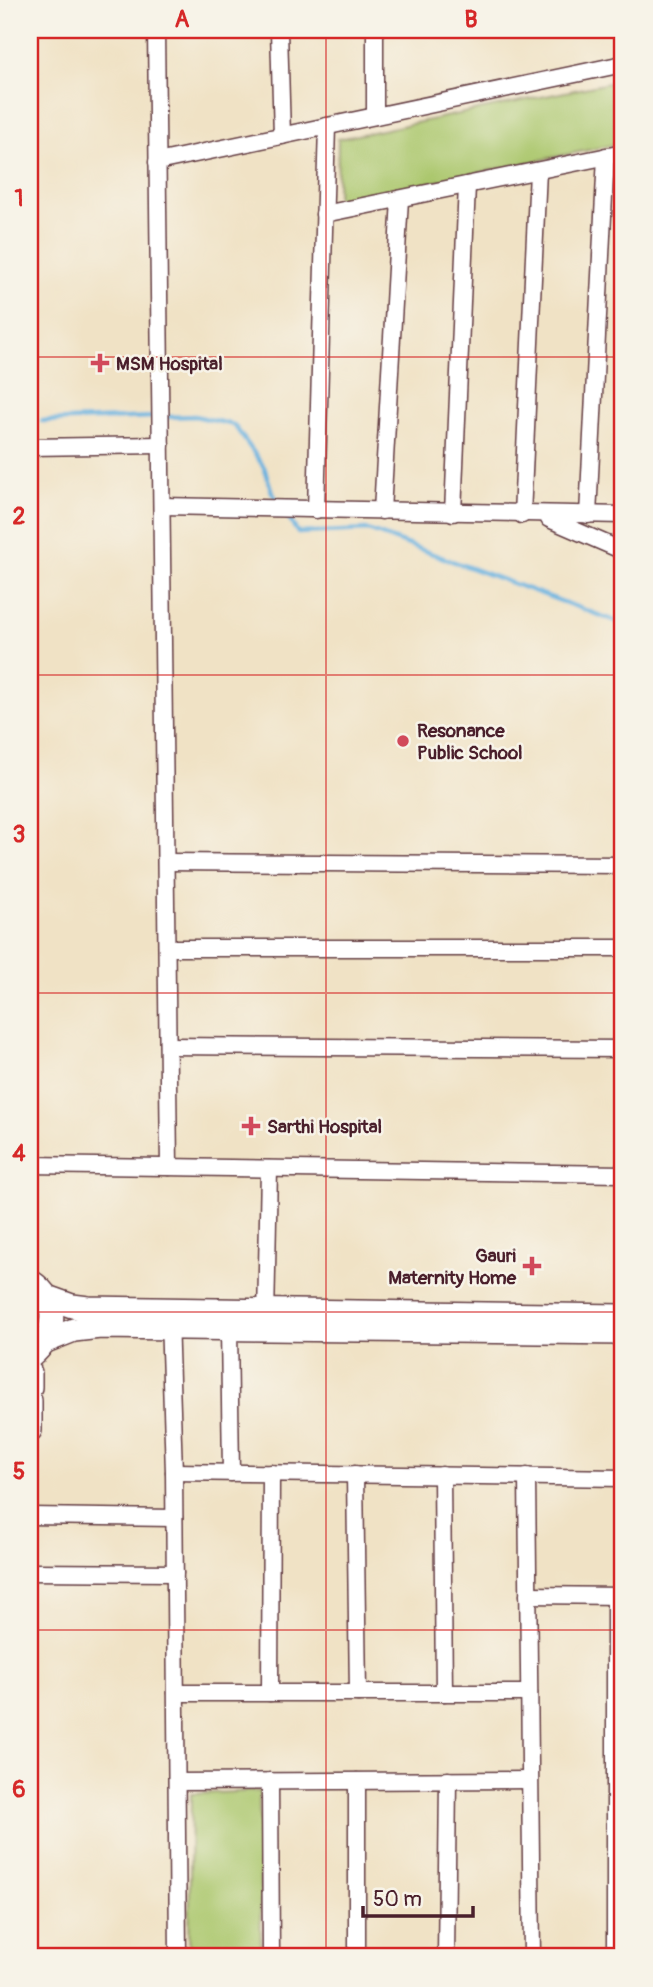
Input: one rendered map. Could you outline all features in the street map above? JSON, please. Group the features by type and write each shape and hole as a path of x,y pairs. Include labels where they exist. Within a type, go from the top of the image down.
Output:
{"street":[{"path":"156,30 169,1167"},
{"path":"279,30 282,136"},
{"path":"374,30 375,116"},
{"path":"157,162 623,64"},
{"path":"316,510 327,126"},
{"path":"324,214 623,153"},
{"path":"588,515 606,156"},
{"path":"522,515 538,170"},
{"path":"453,513 467,185"},
{"path":"382,511 400,199"},
{"path":"30,447 161,445"},
{"path":"162,506 623,515"},
{"path":"541,515 623,551"},
{"path":"166,862 623,865"},
{"path":"167,948 623,948"},
{"path":"168,1046 623,1049"},
{"path":"30,1165 623,1174"},
{"path":"266,1319 269,1169"},
{"path":"30,1281 47,1297 51,1311 51,1327 38,1349"},
{"path":"47,1297 72,1306 229,1328 266,1319 623,1333"},
{"path":"38,1349 84,1328 169,1318 623,1316"},
{"path":"169,1318 174,1472 178,1957"},
{"path":"229,1328 231,1473"},
{"path":"30,1373 30,1387"},
{"path":"30,1401 30,1430"},
{"path":"174,1472 623,1478"},
{"path":"270,1693 271,1473"},
{"path":"355,1474 358,1693"},
{"path":"442,1475 444,1693"},
{"path":"527,1476 532,1957"},
{"path":"30,1516 174,1518"},
{"path":"30,1572 175,1573"},
{"path":"528,1595 619,1596 615,1957"},
{"path":"176,1693 529,1693"},
{"path":"446,1957 448,1780"},
{"path":"177,1782 530,1780"},
{"path":"270,1781 271,1957"},
{"path":"357,1957 358,1781"}],"green space":[{"path":"623,80 623,143 337,202 338,139"},
{"path":"259,1791 261,1957 189,1957 191,1794"}],"waterway":[{"path":"165,417 195,416 234,425 264,467 272,492 280,505"},
{"path":"42,421 156,417"},
{"path":"285,512 298,533 368,530 623,624"}],"place":[{"name":"MSM Hospital","path":"100,363"},
{"name":"Resonance Public School","path":"403,741"},
{"name":"Sarthi Hospital","path":"251,1126"},
{"name":"Gauri Maternity Home","path":"532,1266"}]}
